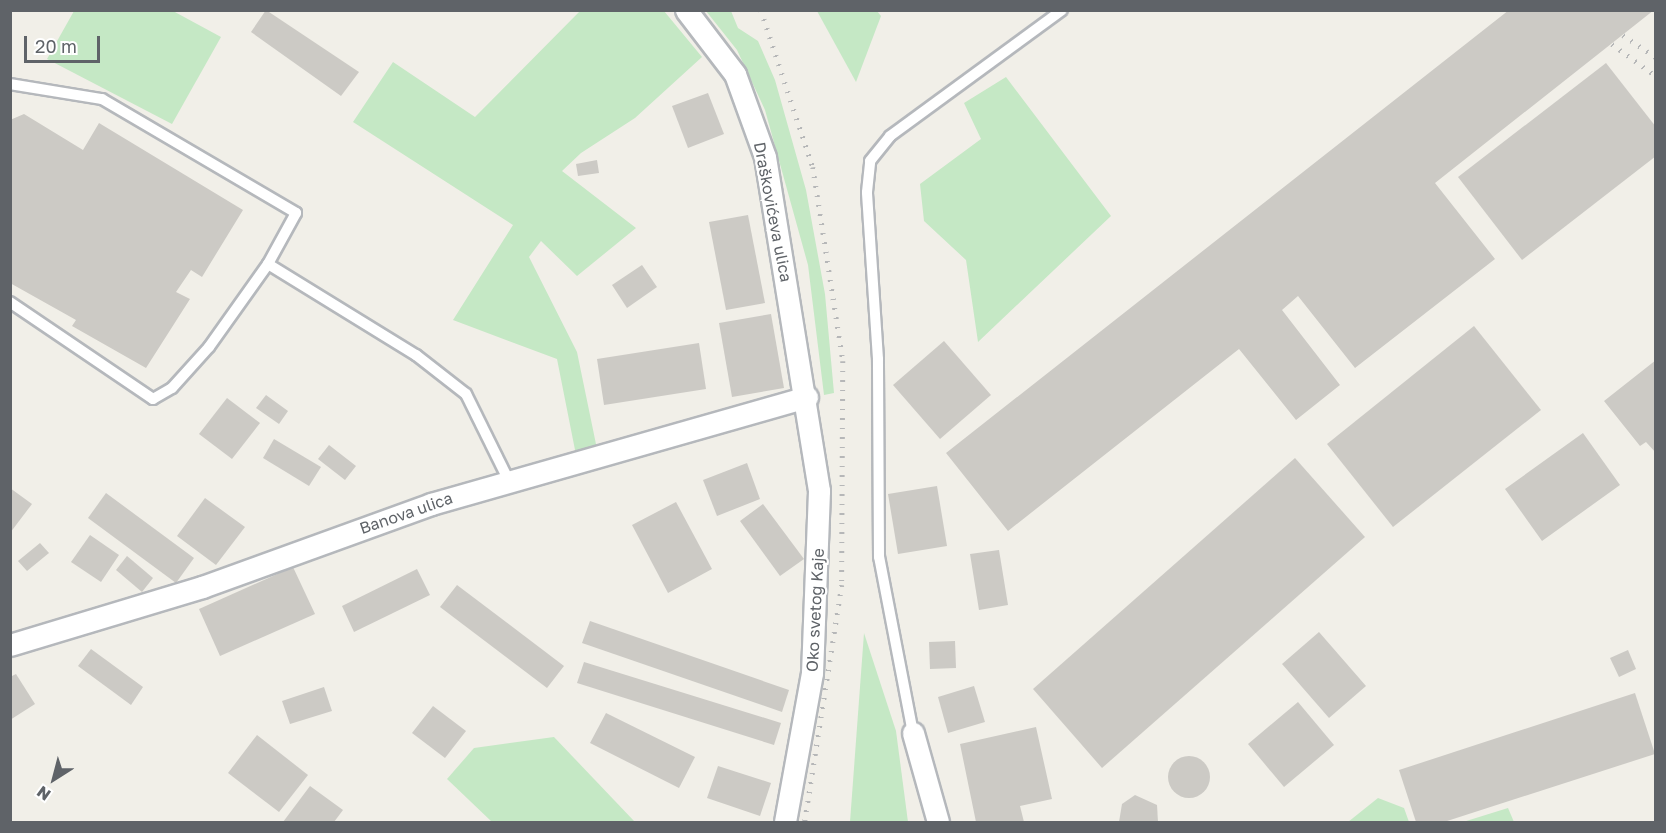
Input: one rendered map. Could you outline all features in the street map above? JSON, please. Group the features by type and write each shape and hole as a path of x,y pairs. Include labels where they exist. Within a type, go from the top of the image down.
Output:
{"street":[{"name":"Draškovićeva ulica","path":"686,10 735,74 761,147 807,397"},
{"name":"Banova ulica","path":"10,645 123,613 509,480 807,397"},
{"name":"Oko svetog Kaje","path":"785,822 812,673 818,610 819,491 807,397"},
{"path":"913,733 938,822"}],"lane":[{"path":"913,733 879,557 878,358 867,192 870,161 890,136 1062,10"},
{"path":"10,84 102,99 296,213 268,264 209,347 172,388 153,399 10,302"},
{"path":"268,264 417,355 466,394 509,480"}],"green space":[{"path":"74,11 173,11 221,37 172,124 47,59"},
{"path":"580,11 664,11 702,57 635,118 581,153 562,171 636,228 577,276 541,241 529,257 577,352 597,449 576,455 557,359 453,320 513,225 353,122 393,62 475,117"},
{"path":"706,11 731,11 738,28 758,41 775,80 806,190 825,294 834,393 824,395 808,265 765,110 737,50"},
{"path":"817,11 877,11 881,16 856,82"},
{"path":"1006,77 1111,216 978,342 966,260 924,221 920,184 981,139 964,103"},
{"path":"864,633 896,731 908,822 850,822"},
{"path":"554,737 635,822 492,822 447,779 474,748"},
{"path":"1378,798 1404,808 1409,822 1348,822"},
{"path":"1508,808 1514,822 1463,822"}],"building":[{"path":"266,10 359,72 341,96 251,32"},
{"path":"1509,10 1654,10 1435,183 1495,259 1355,368 1298,296 1282,310 1340,385 1296,420 1239,349 1008,531 946,453"},
{"path":"1606,63 1656,127 1656,156 1522,260 1458,177"},
{"path":"708,93 724,134 688,148 672,106"},
{"path":"24,114 83,150 99,123 243,210 202,277 191,270 176,292 190,299 146,368 72,326 76,320 10,283 10,120"},
{"path":"597,160 599,173 578,176 576,164"},
{"path":"748,215 765,303 726,310 709,222"},
{"path":"642,265 657,287 627,308 612,285"},
{"path":"771,314 784,388 732,397 719,323"},
{"path":"1474,326 1541,410 1393,527 1327,444"},
{"path":"944,341 991,395 940,439 893,385"},
{"path":"699,343 706,389 604,405 597,359"},
{"path":"1656,360 1656,453 1646,442 1640,446 1604,401"},
{"path":"266,395 288,411 279,424 256,408"},
{"path":"227,398 260,423 232,459 199,434"},
{"path":"1583,433 1620,485 1542,541 1505,489"},
{"path":"274,439 321,467 309,486 263,458"},
{"path":"329,445 356,466 345,480 318,459"},
{"path":"1295,458 1365,537 1102,768 1033,689"},
{"path":"747,463 760,499 717,516 703,480"},
{"path":"937,486 947,546 898,554 888,494"},
{"path":"10,488 32,504 10,533"},
{"path":"106,493 194,558 176,583 88,518"},
{"path":"205,498 245,527 216,565 177,536"},
{"path":"676,502 712,569 668,593 632,525"},
{"path":"763,504 804,559 780,576 740,521"},
{"path":"90,535 119,555 101,582 71,562"},
{"path":"40,543 49,553 27,571 18,561"},
{"path":"999,550 1008,605 979,610 970,554"},
{"path":"127,556 153,578 142,592 116,570"},
{"path":"293,567 315,614 220,656 199,609"},
{"path":"417,569 430,595 354,632 342,606"},
{"path":"457,585 564,666 547,688 440,607"},
{"path":"590,621 789,690 782,712 582,643"},
{"path":"1319,632 1366,686 1329,718 1282,664"},
{"path":"955,641 956,668 930,669 929,642"},
{"path":"91,649 143,687 131,705 78,666"},
{"path":"1628,650 1636,669 1619,677 1610,658"},
{"path":"584,662 781,723 774,745 577,683"},
{"path":"16,674 35,704 10,720 10,677"},
{"path":"974,686 985,722 948,733 938,697"},
{"path":"324,687 332,711 290,724 282,701"},
{"path":"1635,693 1655,754 1444,822 1416,822 1399,770"},
{"path":"1298,702 1334,745 1284,787 1248,744"},
{"path":"433,706 466,731 445,758 412,733"},
{"path":"606,713 695,757 679,788 590,743"},
{"path":"1036,727 1052,799 1020,806 1024,822 976,822 960,744"},
{"path":"257,735 308,775 279,812 228,773"},
{"path":"1189,756 1204,762 1210,777 1204,792 1189,798 1174,792 1168,777 1174,762"},
{"path":"718,766 771,783 760,816 707,798"},
{"path":"310,786 343,810 334,822 283,822"},
{"path":"1135,795 1157,805 1158,822 1119,822 1122,804"}],"railway":[{"path":"761,10 813,167 843,361 842,585 805,822"},
{"path":"1623,35 1656,57"},
{"path":"1612,44 1656,76"}]}
